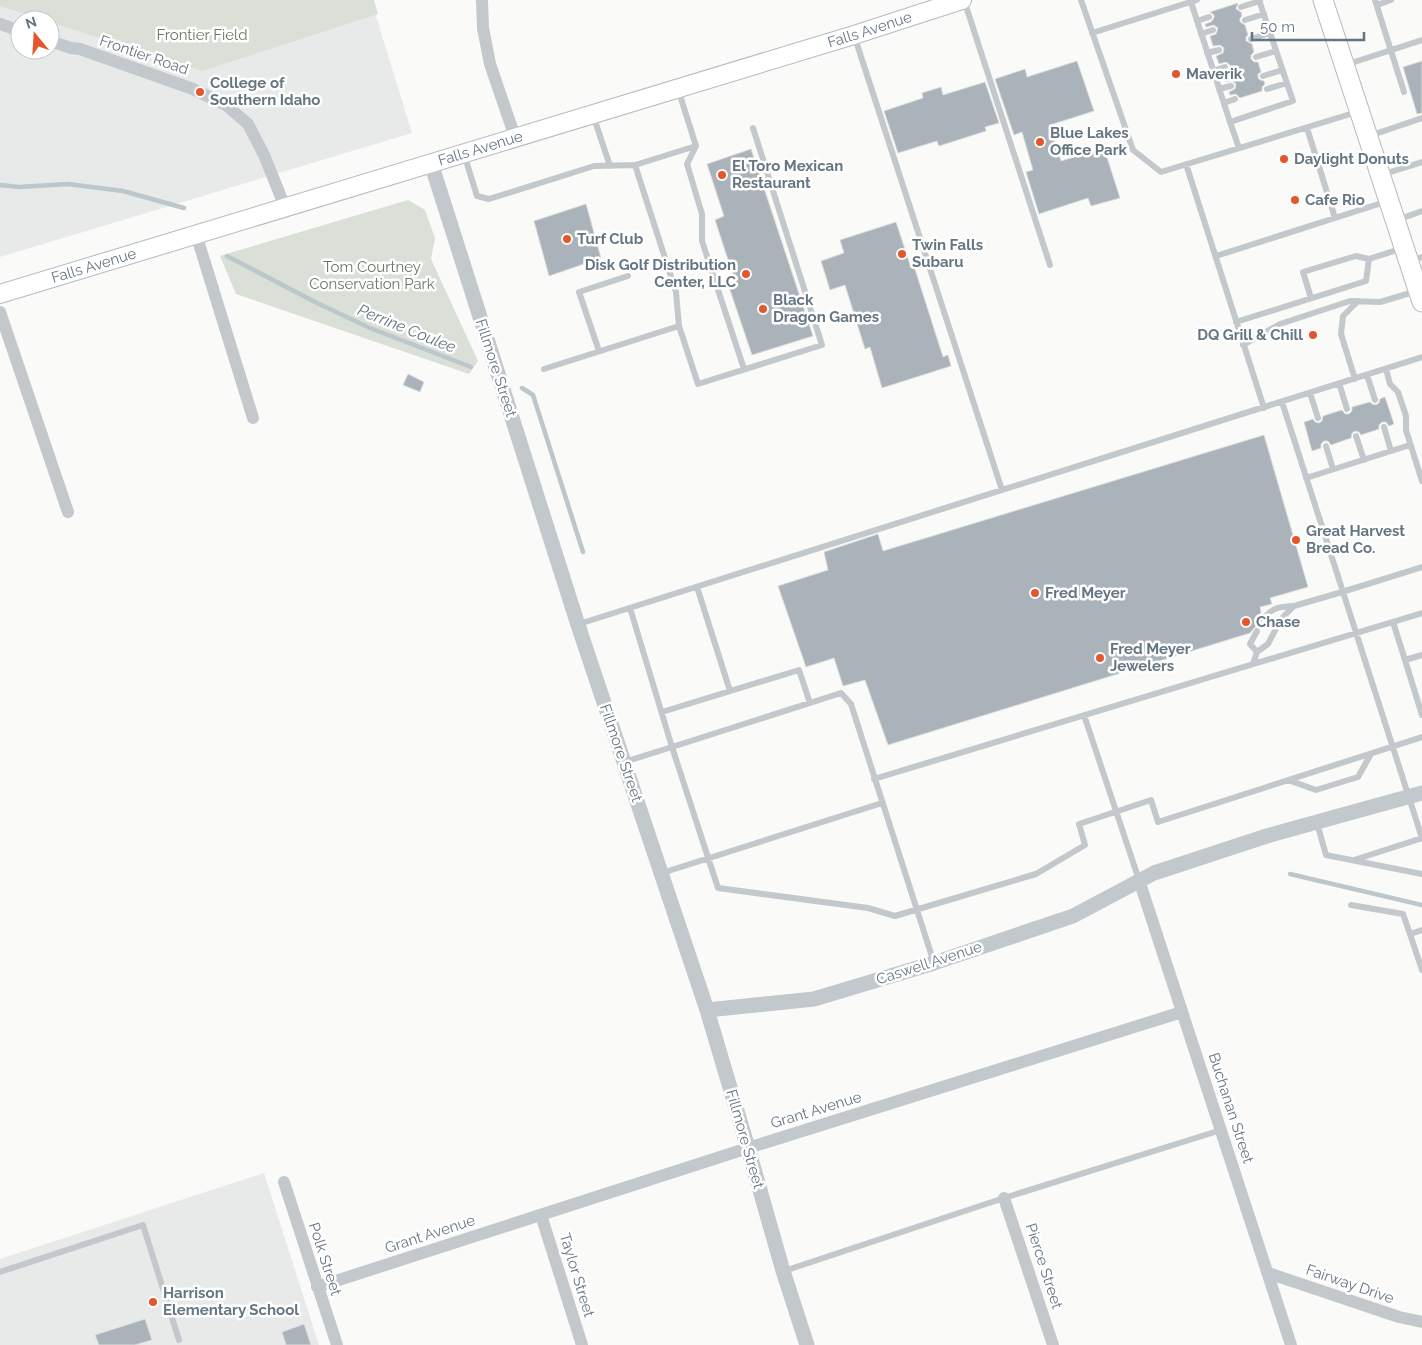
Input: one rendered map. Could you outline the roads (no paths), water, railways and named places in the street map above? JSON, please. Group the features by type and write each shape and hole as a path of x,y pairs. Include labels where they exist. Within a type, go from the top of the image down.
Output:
{"main road":[{"name":"Falls Avenue","path":"0,294 963,0"},
{"path":"1323,0 1395,220 1412,256 1420,296"}],"street":[{"path":"482,0 483,28 490,64 515,137"},
{"name":"Frontier Road","path":"60,44 80,49 193,89 226,105 248,124 264,155 285,207"},
{"name":"Fillmore Street","path":"431,162 578,625 707,1010 806,1345"},
{"path":"196,234 253,418"},
{"path":"0,312 68,512"},
{"name":"Caswell Avenue","path":"707,1010 814,999 1073,916 1154,873 1270,835 1415,795"},
{"name":"Buchanan Street","path":"1139,880 1291,1345"},
{"name":"Grant Avenue","path":"317,1286 1182,1012"},
{"name":"Polk Street","path":"284,1182 337,1345"},
{"name":"Pierce Street","path":"1004,1198 1053,1345"},
{"name":"Taylor Street","path":"542,1215 582,1345"},
{"name":"Fairway Drive","path":"1268,1273 1399,1317 1422,1322"}],"lane":[{"path":"963,0 1050,265"},
{"path":"1081,0 1132,150 1161,172 1359,112"},
{"path":"1391,0 1376,2 1404,92"},
{"path":"1092,33 1194,1 1197,21 1238,148"},
{"path":"1230,122 1293,101 1260,1 1241,7"},
{"path":"1245,20 1264,14"},
{"path":"1197,21 1209,17"},
{"path":"1201,34 1213,30"},
{"path":"1251,39 1270,33"},
{"path":"854,34 1002,490"},
{"path":"1344,65 1422,40"},
{"path":"1207,53 1219,50"},
{"path":"1256,57 1276,51"},
{"path":"1213,71 1224,67"},
{"path":"1263,76 1282,70"},
{"path":"1267,89 1287,83"},
{"path":"1219,89 1231,86"},
{"path":"677,88 696,146 687,164 702,214 702,240 744,369"},
{"path":"1224,103 1235,100"},
{"path":"593,114 610,166"},
{"path":"1368,136 1422,118"},
{"path":"635,165 676,292 679,326 698,384 822,345 753,128"},
{"path":"1307,128 1335,218"},
{"path":"464,153 477,196 490,200 594,166 635,165 696,146"},
{"path":"1380,176 1422,162"},
{"path":"1186,164 1264,408"},
{"path":"1216,256 1389,200"},
{"path":"1395,220 1422,211"},
{"path":"1311,298 1303,272 1356,256 1369,259 1412,256"},
{"path":"1236,322 1366,281 1369,259"},
{"path":"599,351 579,292 628,276"},
{"path":"1244,345 1280,324 1350,301 1380,302 1420,296"},
{"path":"1355,379 1341,334 1343,316 1358,302"},
{"path":"544,369 679,326"},
{"path":"578,625 1422,358"},
{"path":"1386,369 1390,384 1398,392 1406,416 1406,430 1422,481"},
{"path":"1366,375 1375,400"},
{"path":"1340,383 1348,408"},
{"path":"1310,393 1318,418"},
{"path":"1282,402 1392,747 1415,795 1422,838 1353,860"},
{"path":"1384,427 1392,450"},
{"path":"1356,436 1364,460"},
{"path":"1306,478 1410,445"},
{"path":"1326,446 1333,469"},
{"path":"1263,619 1270,610 1279,607 1294,606 1422,567"},
{"path":"697,587 730,691"},
{"path":"1253,664 1257,652 1268,644 1281,619 1294,606"},
{"path":"630,608 718,888 868,908 895,916 1036,874 1085,845 1078,824 1116,811 1151,800 1158,822 1422,737"},
{"path":"874,779 1422,613"},
{"path":"1393,622 1422,715"},
{"path":"1257,631 1250,644 1257,652"},
{"path":"1405,660 1422,655"},
{"path":"662,712 799,670 810,703"},
{"path":"624,762 841,693 851,704 934,962"},
{"path":"1084,715 1139,880"},
{"path":"1288,780 1316,790 1358,777 1371,754"},
{"path":"662,873 882,803"},
{"path":"1317,822 1326,855 1422,874"},
{"path":"1351,905 1403,914 1422,970"},
{"path":"1410,934 1422,930"},
{"path":"783,1271 1004,1198 1221,1130"},
{"path":"0,1272 143,1225 180,1340"}],"waterway":[{"name":"Perrine Coulee","path":"0,185 19,187 68,184 123,191 184,208"},
{"name":"Perrine Coulee","path":"227,256 317,303 370,328 471,367"},
{"name":"Perrine Coulee","path":"522,388 533,395 583,552"},
{"name":"Perrine Coulee","path":"1290,874 1422,905"}],"place":[{"name":"Maverik","path":"1176,74"},
{"name":"College of Southern Idaho","path":"200,92"},
{"name":"Blue Lakes Office Park","path":"1040,142"},
{"name":"Daylight Donuts","path":"1284,159"},
{"name":"El Toro Mexican Restaurant","path":"722,175"},
{"name":"Cafe Rio","path":"1295,200"},
{"name":"Turf Club","path":"567,239"},
{"name":"Twin Falls Subaru","path":"902,254"},
{"name":"Disk Golf Distribution Center, LLC","path":"746,274"},
{"name":"Black Dragon Games","path":"763,309"},
{"name":"DQ Grill & Chill","path":"1313,335"},
{"name":"Great Harvest Bread Co.","path":"1296,540"},
{"name":"Fred Meyer","path":"1035,593"},
{"name":"Chase","path":"1246,622"},
{"name":"Fred Meyer Jewelers","path":"1100,658"},
{"name":"Harrison Elementary School","path":"153,1302"}],"park label":[{"name":"Frontier Field","path":"202,35"},
{"name":"Tom Courtney Conservation Park","path":"372,276"}]}
